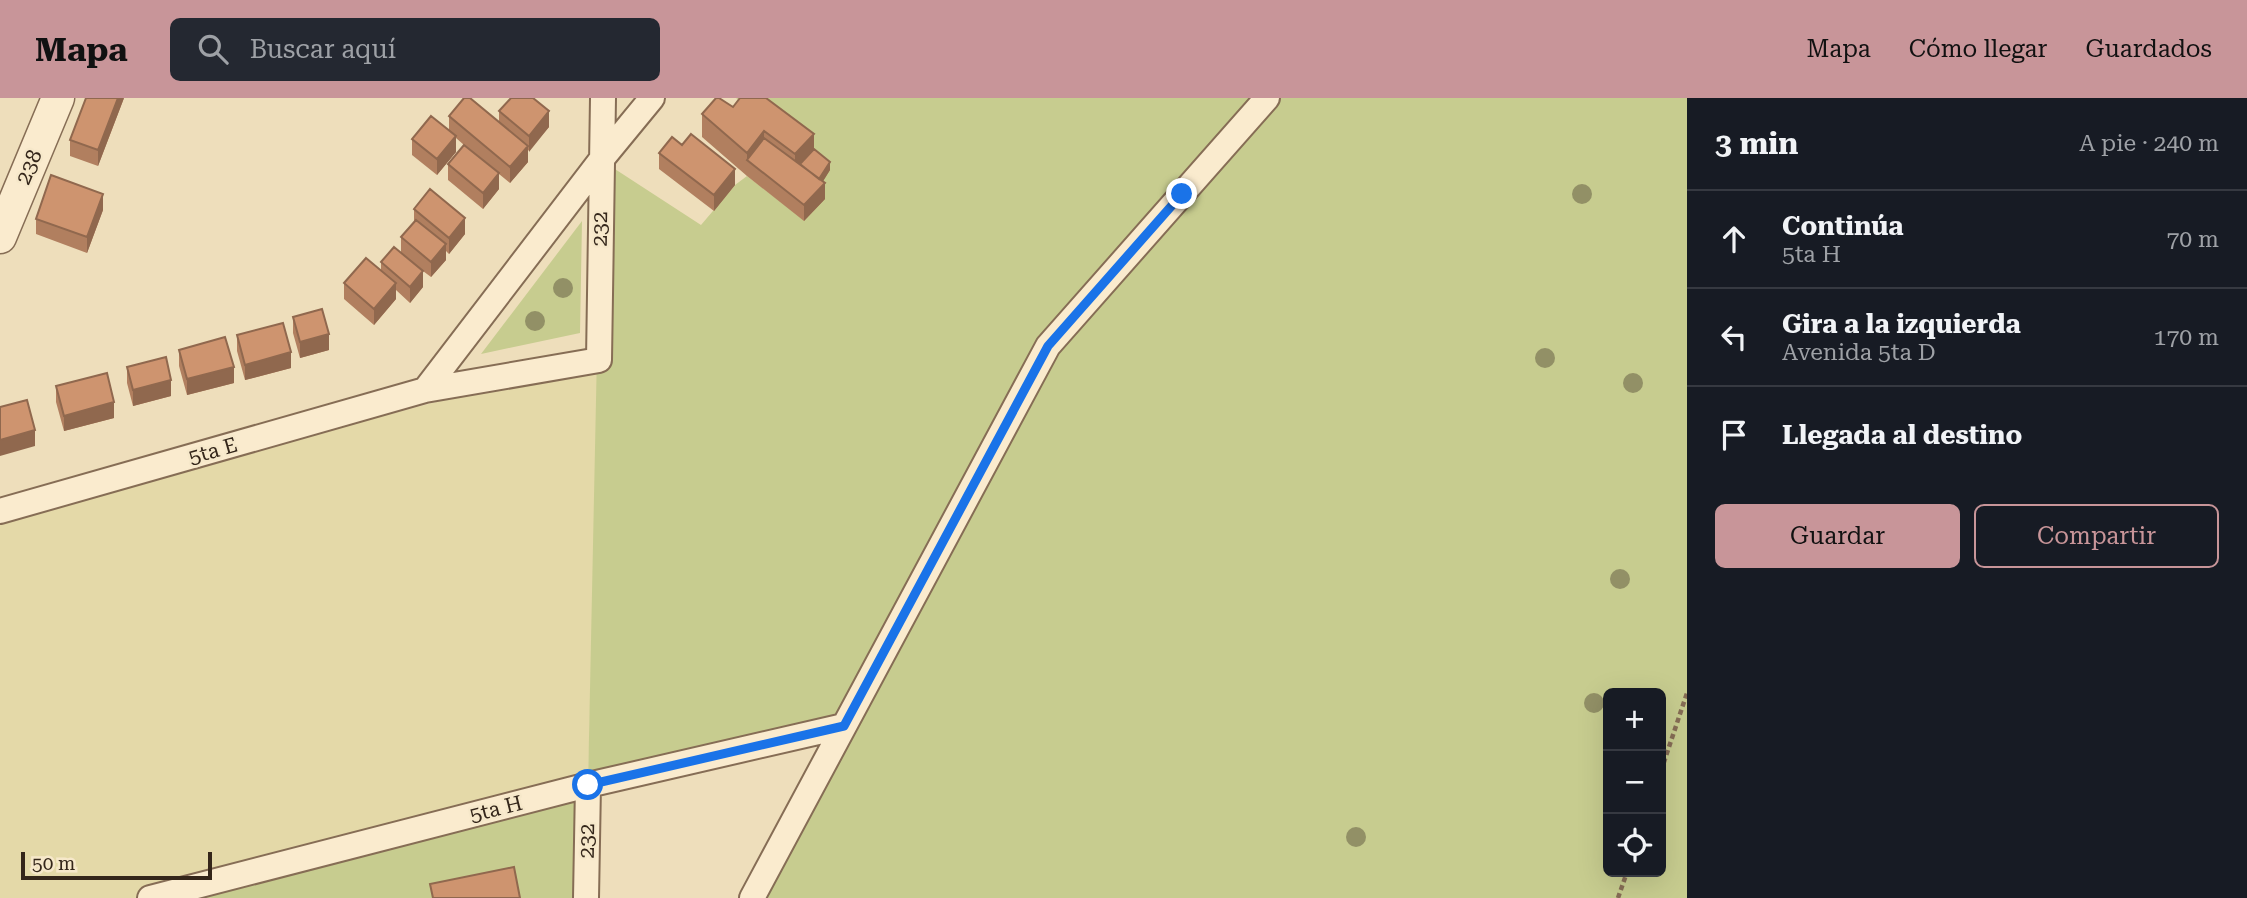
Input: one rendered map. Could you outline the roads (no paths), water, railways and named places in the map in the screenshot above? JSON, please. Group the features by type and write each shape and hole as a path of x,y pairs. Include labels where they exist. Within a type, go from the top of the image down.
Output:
{"street":[{"name":"238","path":"0,237 58,98"},
{"name":"232","path":"599,360 603,98"},
{"path":"425,390 601,160 652,98"},
{"path":"752,898 1048,346 1267,98"},
{"name":"5ta E","path":"0,511 425,390 599,360"},
{"name":"5ta H","path":"150,898 588,785 844,726"},
{"name":"232","path":"586,898 588,785"}]}
